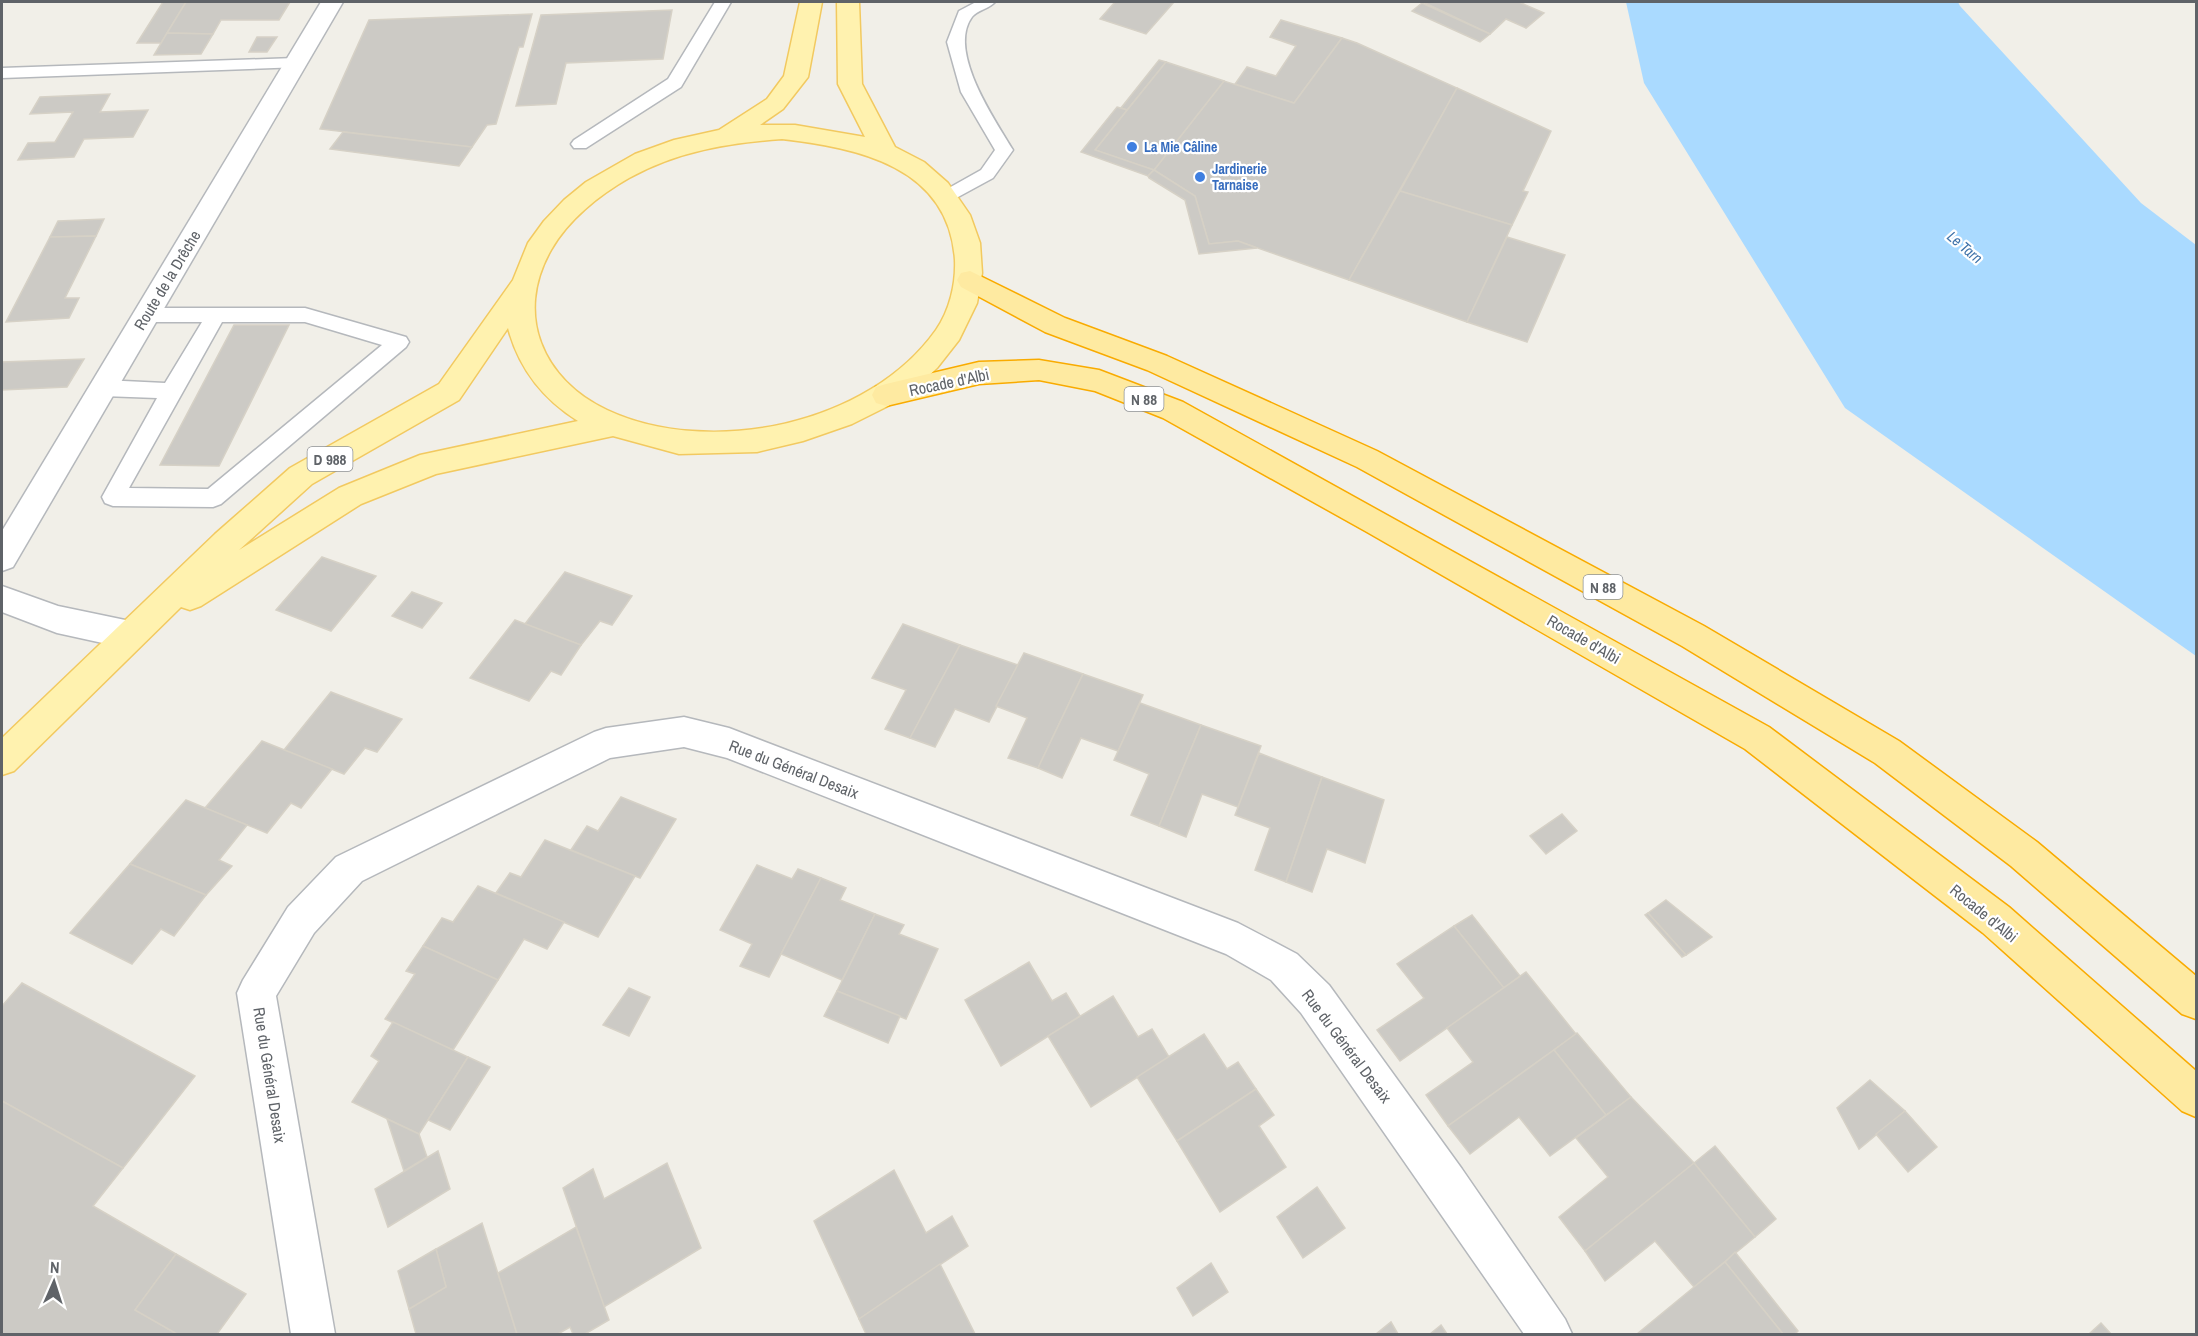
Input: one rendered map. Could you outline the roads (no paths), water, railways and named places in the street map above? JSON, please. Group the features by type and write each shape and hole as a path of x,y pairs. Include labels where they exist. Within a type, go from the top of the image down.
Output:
{"highway":[{"name":"N 88","path":"970,280 1055,325 1157,363 1366,459 1693,636 1887,752 2024,854 2196,1000"},
{"name":"Rocade d'Albi","path":"886,395 979,373 1039,370 1099,381 1173,410 1399,534 1757,738 1996,920 2196,1097"}],"main road":[{"path":"726,136 775,104 796,76 803,28 811,2"},
{"path":"848,2 850,84 885,152"},
{"path":"782,131 825,136 885,152 920,172 946,197 968,236 970,280 957,321 928,360 886,395 822,426 750,442 676,442 610,426 566,399 536,365 521,326 523,285 541,243 574,204 618,173 670,150 726,136 782,131"},
{"name":"D 988","path":"130,635 226,543 301,476 449,392 523,285"},
{"name":"D 988","path":"130,635 350,496 432,464 610,426"},
{"path":"2,760 130,635"}],"street":[{"name":"Route de la Drêche","path":"2,558 332,2"},
{"path":"2,599 57,619 130,635"},
{"name":"Rue du Général Desaix","path":"313,1335 256,993 301,920 349,869 606,743 684,732 729,743 1239,941 1284,967 1315,999 1447,1184 1550,1335"}],"lane":[{"path":"580,144 675,83 723,2"},
{"path":"950,2 965,14"},
{"path":"946,197 987,174 1004,150 970,92 955,42 965,14 987,2"},
{"path":"2,73 296,63"},
{"path":"146,315 216,315 305,315 399,342 213,498 113,497 216,315"},
{"path":"103,388 171,391"}],"water":[{"name":"Le Tarn","path":"1626,2 1958,2 2141,203 2196,245 2196,656 1845,408 1644,83"}],"place":[{"name":"La Mie Câline","path":"1132,147"},
{"name":"Jardinerie Tarnaise","path":"1200,177"}]}
